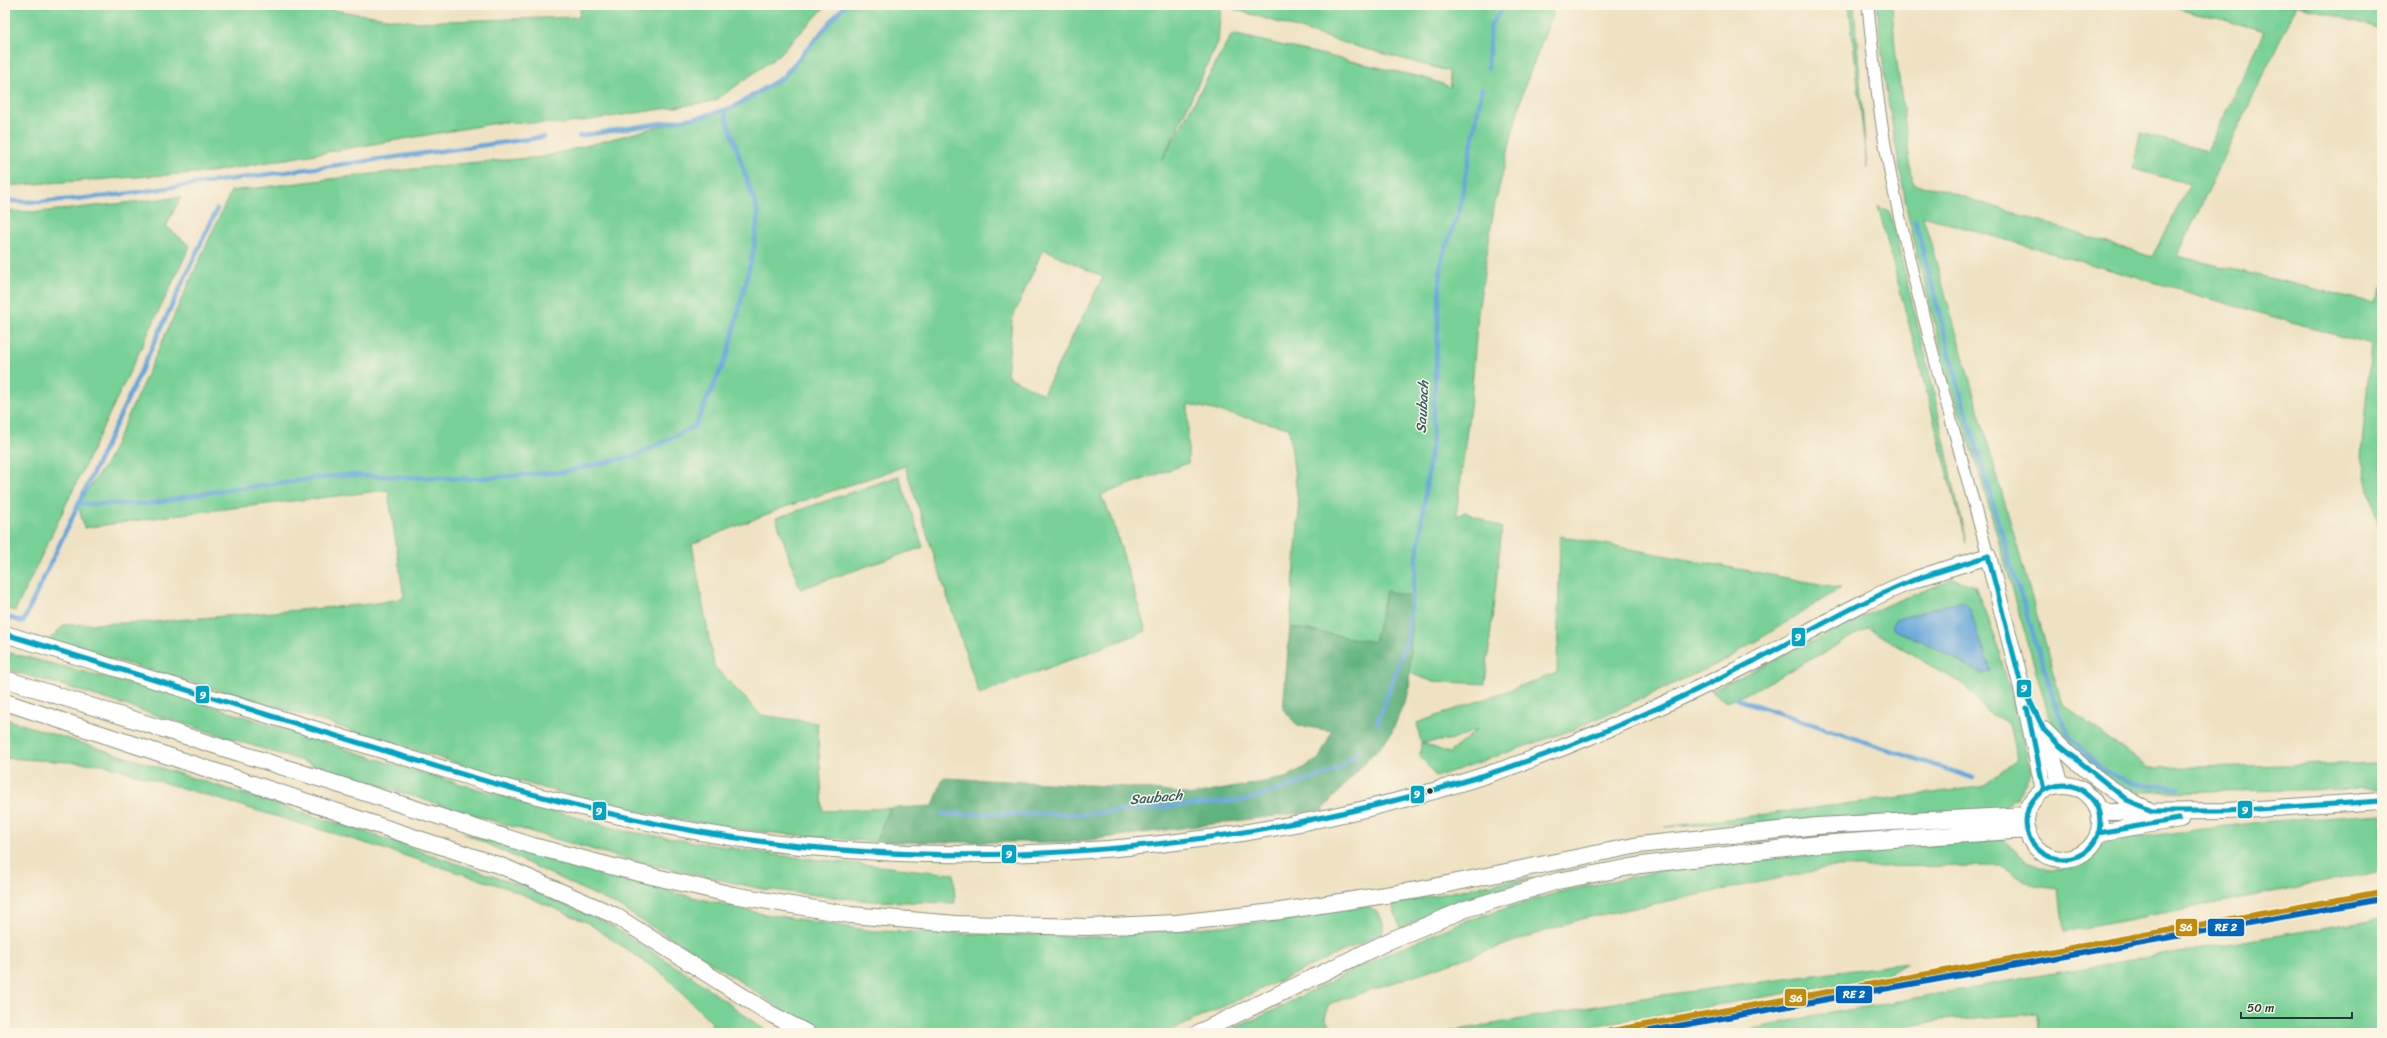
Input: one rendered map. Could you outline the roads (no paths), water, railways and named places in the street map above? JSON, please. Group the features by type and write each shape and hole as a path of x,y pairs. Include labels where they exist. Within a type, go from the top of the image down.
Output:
{"main road":[{"path":"5,634 486,782 558,802 648,821 729,837 810,847 948,855 1088,852 1171,843 1338,814 1472,778 1601,732 1731,673 1826,623 1912,581 1988,556 2020,680 2044,790"},
{"path":"9,680 533,846 630,871 733,895 851,915 956,924 1088,927 1176,923 1281,911 1418,890 1639,845 1817,826 2027,822"},
{"path":"2020,680 2044,730 2061,785"},
{"path":"6,702 504,867 614,915 769,1013 807,1033"},
{"path":"2044,730 2059,745 2127,800 2152,811"},
{"path":"2061,785 2069,785 2084,792 2091,797 2099,812 2098,833 2095,841 2083,853 2066,858 2058,858 2042,851 2030,838 2027,822 2033,801 2044,790 2061,785"},
{"path":"2099,812 2227,811 2382,801"},
{"path":"2098,833 2227,811"},
{"path":"1198,1033 1391,940 1466,908 1558,881 1641,865 2027,822"}],"street":[{"path":"1868,5 1874,68 1895,195 1919,298 1988,556"}],"water":[{"path":"1956,602 1964,602 1969,607 1991,671 1983,674 1922,641 1894,630 1892,625 1895,620"}],"waterway":[{"path":"579,136 700,117 734,107 783,77 845,5"},
{"name":"Saubach","path":"1488,68 1491,24 1505,5"},
{"name":"Saubach","path":"1377,724 1406,644 1432,441 1441,261 1459,211 1482,89"},
{"path":"78,504 149,504 217,491 343,475 470,479 563,472 637,455 695,426 728,354 754,249 758,213 724,110"},
{"path":"5,201 40,202 109,196 544,137"},
{"path":"5,616 23,622 217,209"},
{"path":"1915,221 1959,388 2007,552 2058,712 2071,739 2104,771 2132,783 2178,788"},
{"path":"1737,699 1973,778"},
{"name":"Saubach","path":"942,814 1087,814 1247,800 1333,772 1360,751"}]}
